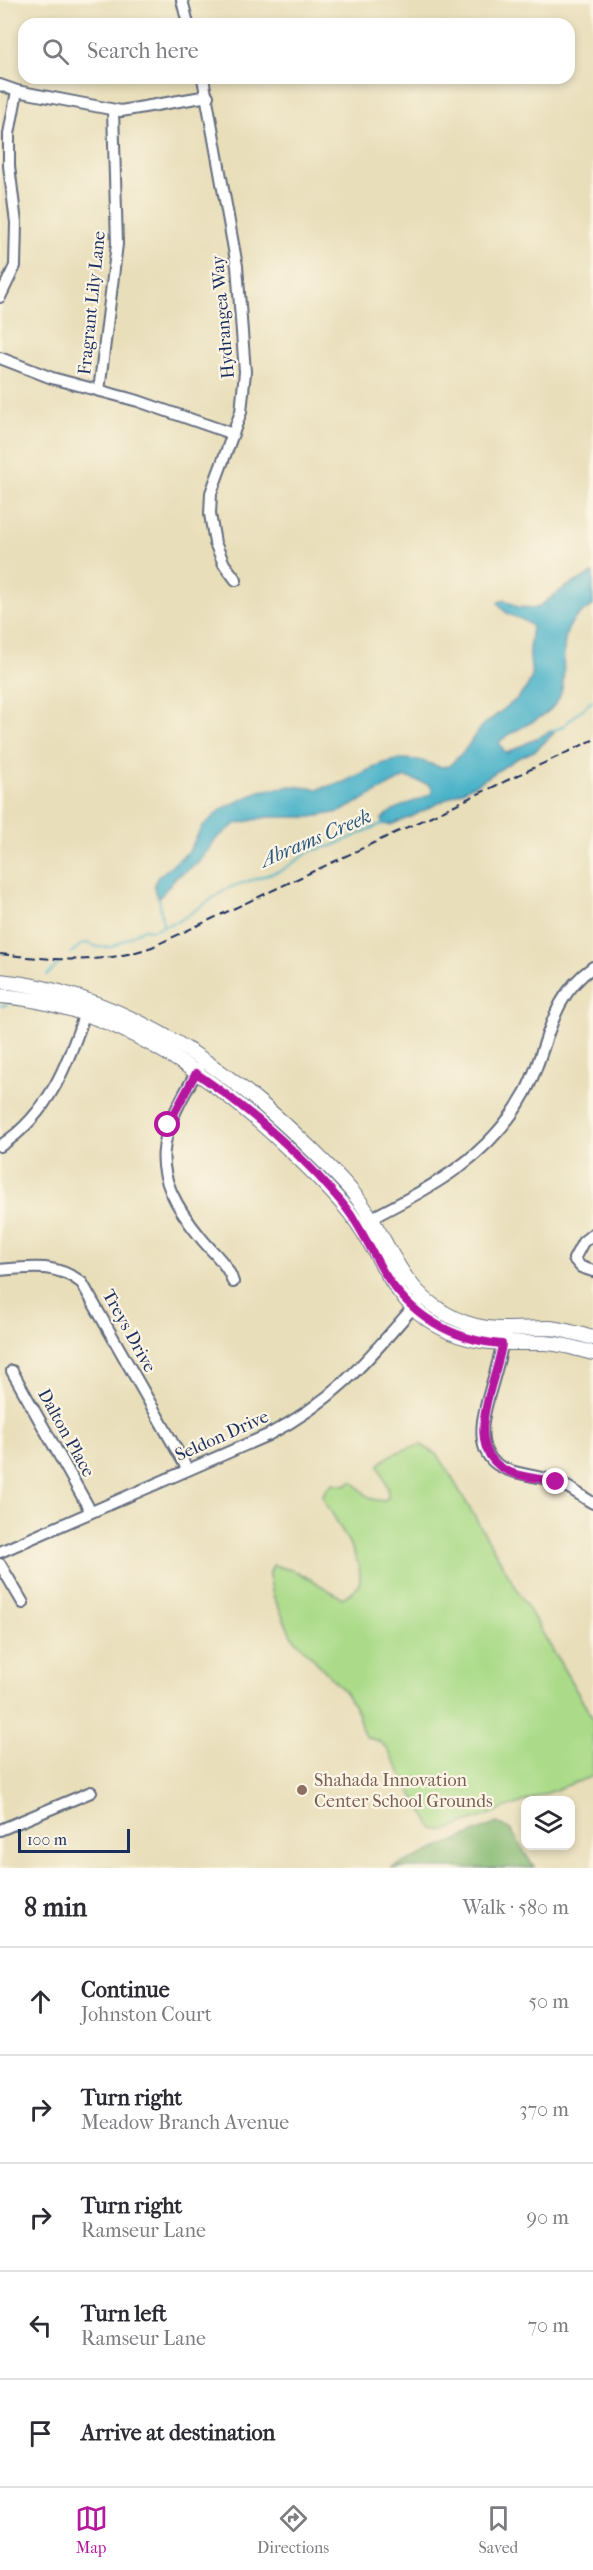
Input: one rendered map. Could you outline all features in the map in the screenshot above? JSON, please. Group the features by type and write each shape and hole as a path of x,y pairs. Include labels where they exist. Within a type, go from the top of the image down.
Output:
{"main road":[{"path":"0,981 56,990 89,1001 144,1025 204,1060 247,1091 283,1122 354,1194 387,1276 440,1328 474,1340 502,1344 545,1343 593,1353"},
{"path":"0,996 42,1002 84,1015 146,1042 196,1073 267,1127 365,1221"},
{"path":"417,1303 470,1325 499,1330 550,1328 593,1338"}],"street":[{"path":"182,0 186,18"},
{"name":"Hydrangea Way","path":"205,84 237,266 245,372 241,412 211,493 210,514 219,553 236,580"},
{"path":"0,85 17,91 121,111 208,96"},
{"path":"0,297 15,266 16,223 9,166 9,134 17,91"},
{"name":"Fragrant Lily Lane","path":"99,391 117,244 113,110"},
{"path":"0,358 52,378 177,413 233,434"},
{"path":"365,1221 463,1166 488,1143 525,1092 540,1058 552,1019 561,1002 579,978 593,967"},
{"path":"0,1146 30,1122 50,1097 58,1083 89,1001"},
{"path":"204,1060 168,1125 164,1164 169,1187 179,1209 226,1268 232,1282"},
{"path":"593,1234 583,1242 574,1259 581,1267 593,1271"},
{"name":"Treys Drive","path":"0,1270 54,1268 72,1275 82,1283 188,1470"},
{"name":"Seldon Drive","path":"0,1552 268,1435 309,1412 360,1368 417,1303"},
{"path":"502,1344 484,1419 483,1440 490,1456 508,1471 556,1482 593,1503"},
{"name":"Dalton Place","path":"12,1371 91,1512"},
{"path":"0,1564 23,1603"},
{"path":"0,1830 91,1792"}],"green space":[{"path":"421,1445 438,1455 593,1719 593,1776 539,1796 521,1796 521,1803 445,1831 433,1829 387,1749 379,1741 366,1737 358,1714 345,1692 291,1635 273,1595 269,1575 273,1565 298,1572 342,1598 354,1590 359,1583 358,1564 347,1539 322,1496 333,1483 345,1485 352,1481 372,1499 388,1498 388,1488 379,1466 392,1455"},
{"path":"497,1823 511,1830 521,1850 534,1868 391,1868"}],"water":[{"path":"593,573 593,606 578,615 569,626 565,639 561,692 556,703 536,720 499,742 504,752 507,753 553,730 554,733 536,750 516,759 480,782 411,817 390,825 382,824 382,819 395,809 428,796 433,792 430,785 405,777 340,812 311,817 267,817 236,824 217,838 198,863 175,878 159,898 157,896 154,888 158,877 189,851 202,827 222,809 260,791 291,786 318,789 344,782 381,764 400,759 419,760 440,767 449,766 465,750 480,728 518,698 532,676 529,649 532,627 524,620 510,615 498,602 505,600 518,607 537,608 564,588"}],"waterway":[{"name":"Abrams Creek","path":"552,731 562,727 593,700"},
{"name":"Abrams Creek","path":"71,953 82,944 87,943 98,947 112,947 144,929 151,930 179,921 228,888 282,870 313,850 332,846 384,823"},
{"path":"159,898 163,925"},
{"name":"Abrams Creek","path":"47,975 59,964"},
{"name":"Abrams Creek","path":"0,1006 7,1005"}],"railway":[{"path":"0,954 77,960 114,957 152,947 593,740"}],"place":[{"name":"Shahada Innovation Center School Grounds","path":"302,1790"}],"route":[{"path":"168,1125 196,1073 267,1127 339,1198 354,1218 398,1293 413,1308 440,1328 453,1334 487,1343 502,1344 500,1362 484,1419 483,1440 486,1448 490,1456 501,1467 514,1474 556,1482"}]}
